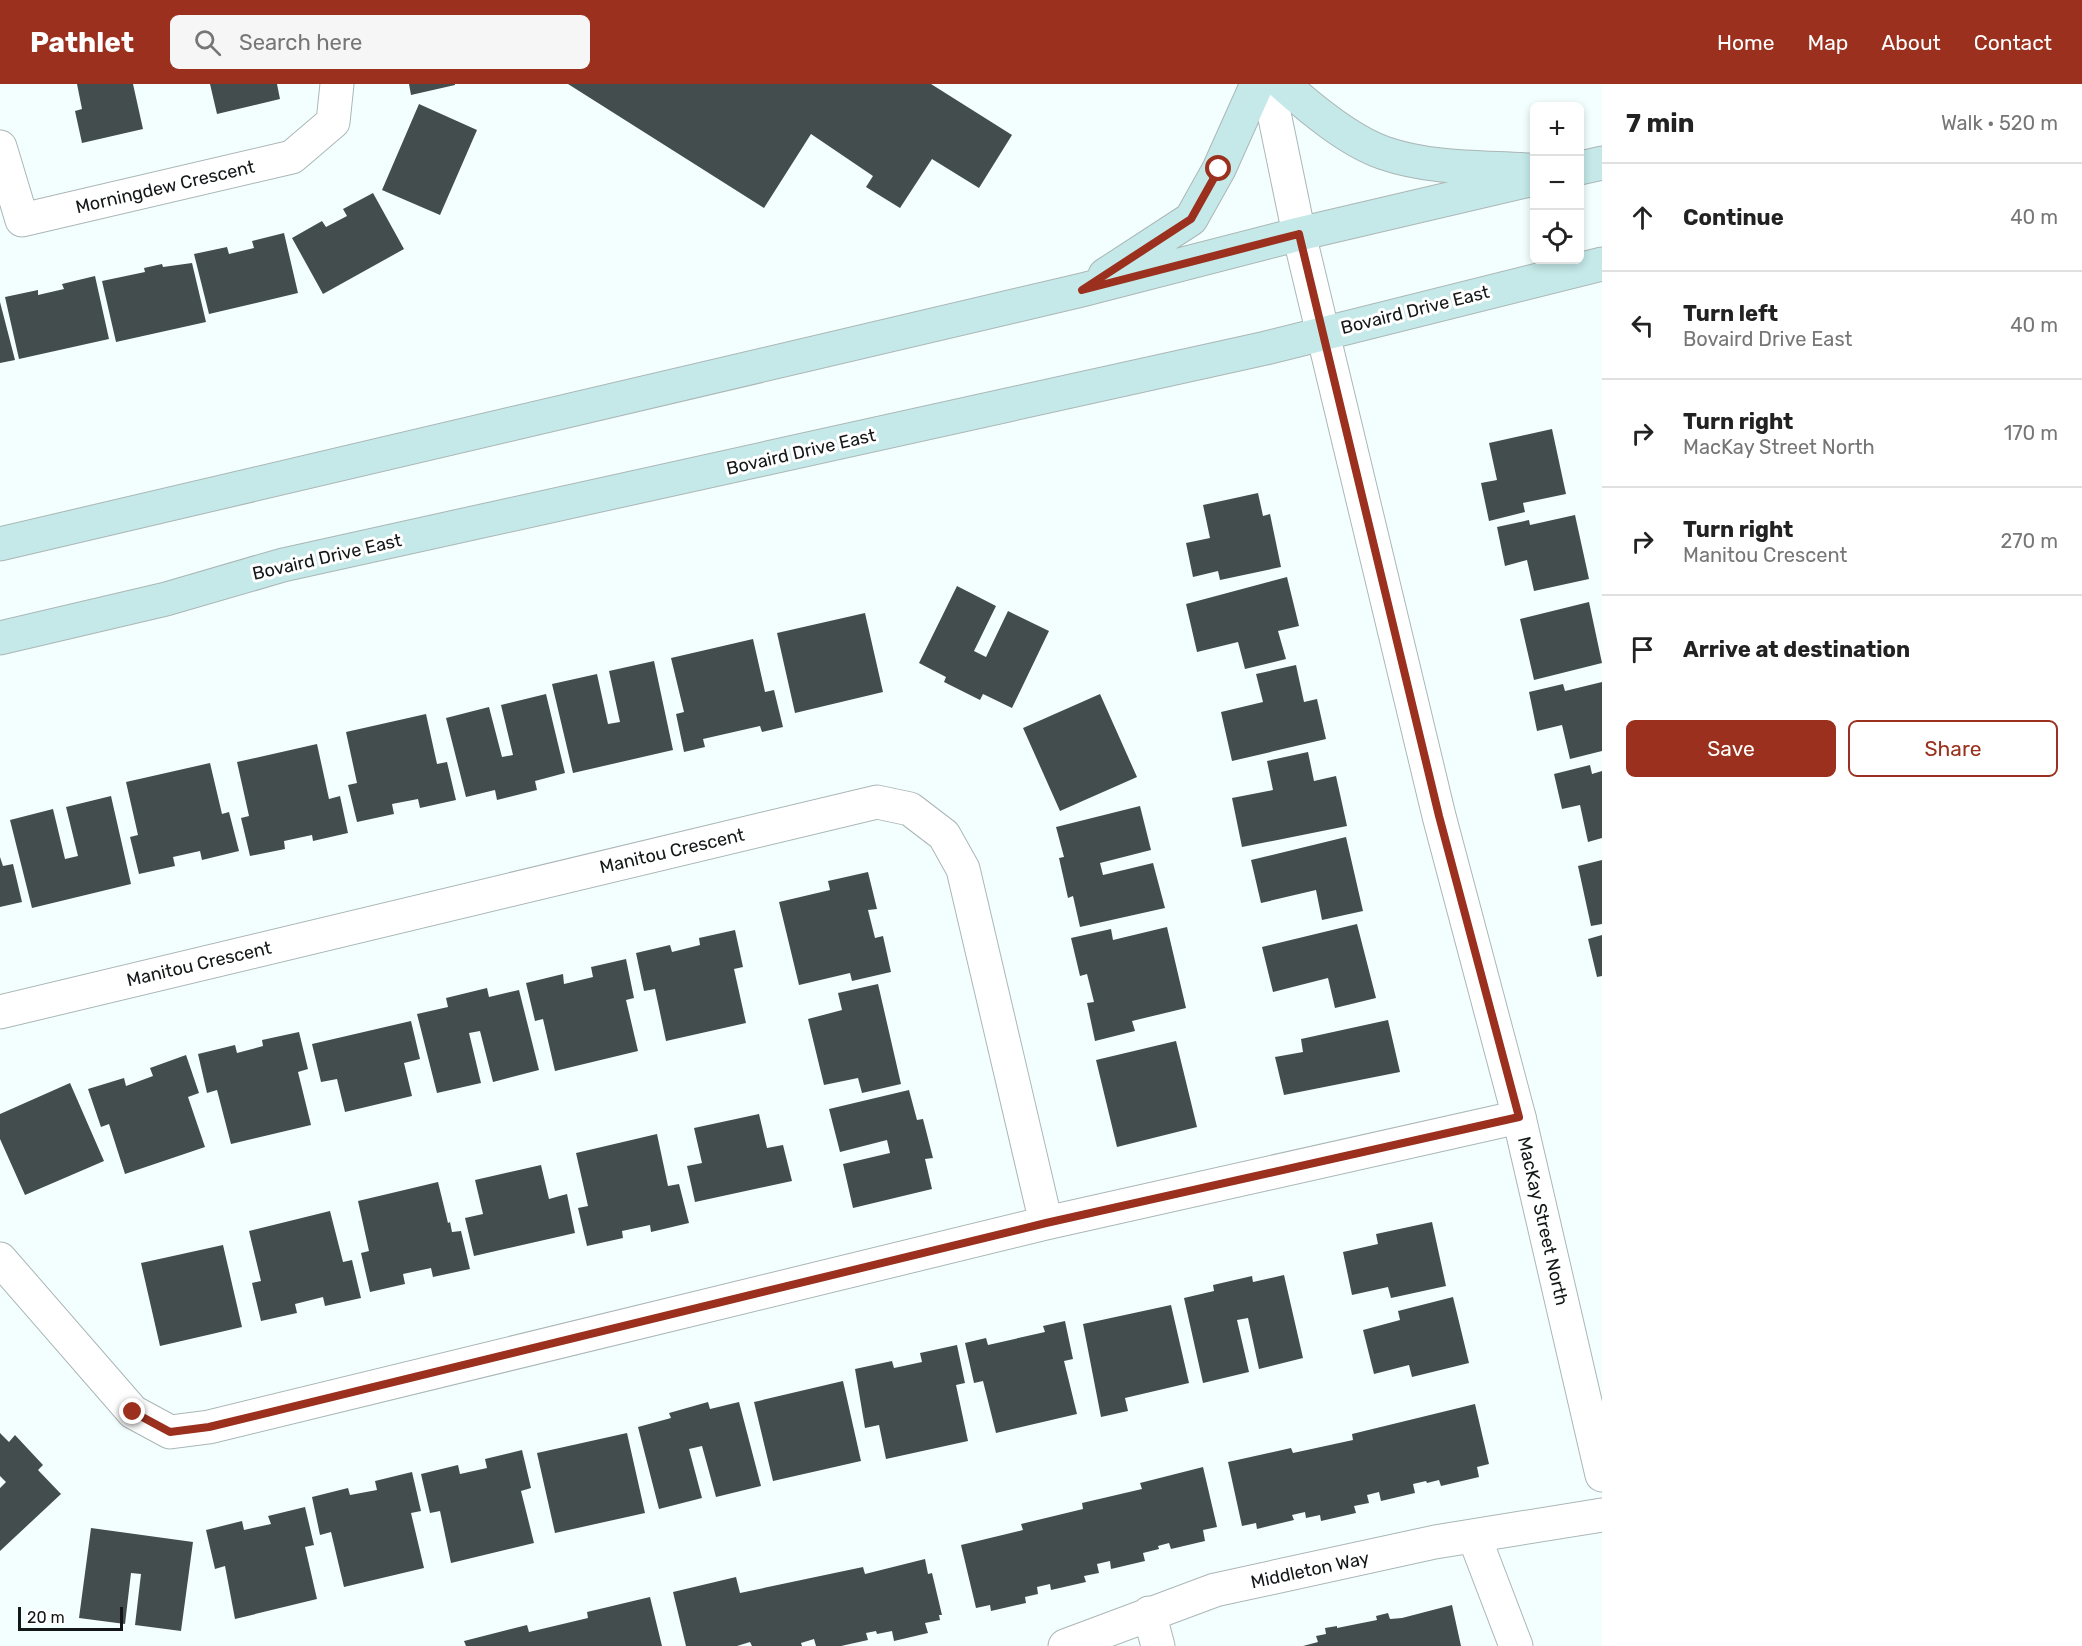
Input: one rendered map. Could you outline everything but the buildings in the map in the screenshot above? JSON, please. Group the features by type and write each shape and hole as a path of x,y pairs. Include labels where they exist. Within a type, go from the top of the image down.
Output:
{"main road":[{"path":"1082,290 1191,219 1219,169 1257,84"},
{"path":"1283,84 1321,118 1382,153 1432,164 1530,170"},
{"path":"1584,167 1602,163"},
{"path":"0,544 1082,290 1299,234 1530,180"},
{"name":"Bovaird Drive East","path":"0,638 166,599 284,565 1243,353 1602,264"}],"street":[{"name":"Morningdew Crescent","path":"0,147 11,223 292,157 333,122 337,84"},
{"name":"MacKay Street North","path":"1268,84 1299,234 1439,816 1519,1117 1602,1476"},
{"name":"Manitou Crescent","path":"0,1012 877,802 910,809 944,835 963,870 1046,1223"},
{"path":"0,1259 133,1412 170,1432 209,1427 1046,1223 1519,1117"},
{"name":"Middleton Way","path":"1065,1646 1215,1590 1474,1536 1602,1515"},
{"path":"1474,1536 1516,1646"},
{"path":"1149,1613 1158,1646"}],"route":[{"path":"133,1412 170,1432 209,1427 1046,1223 1519,1117 1439,816 1299,234 1082,290 1191,219 1219,169"}]}
